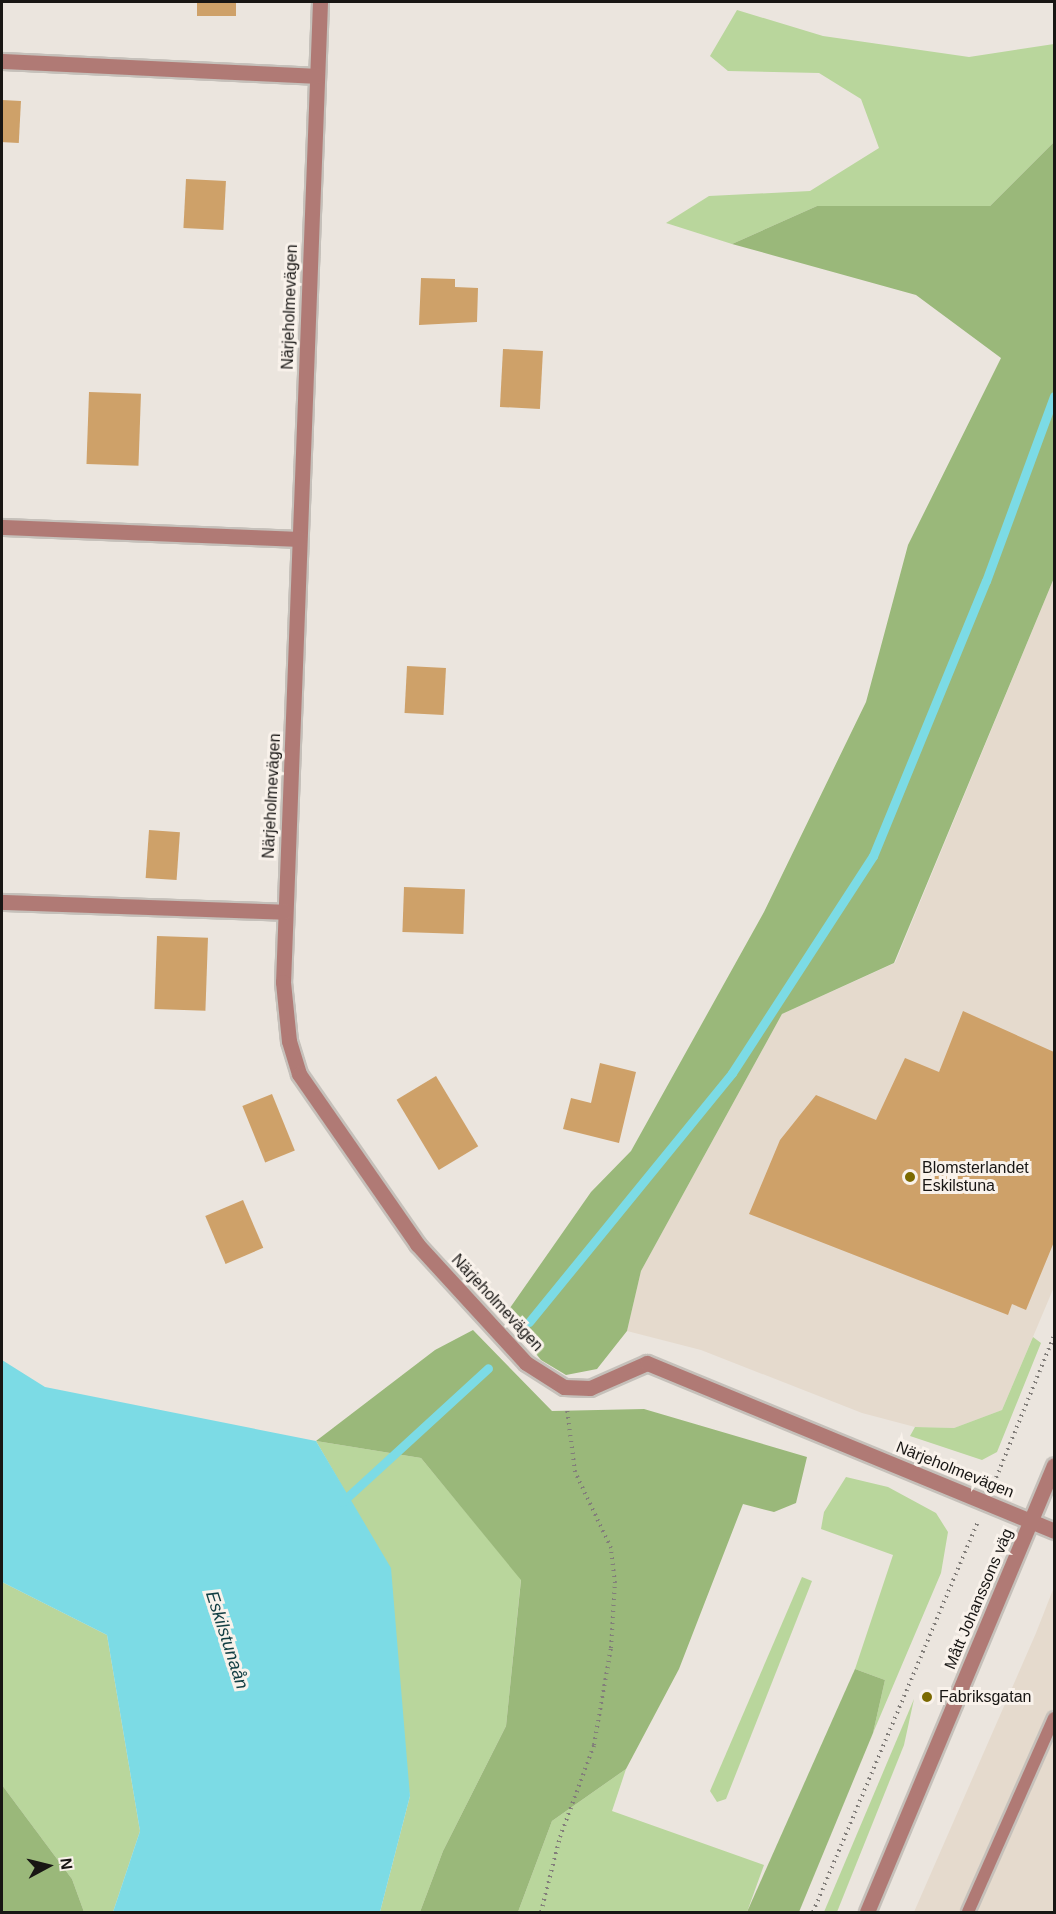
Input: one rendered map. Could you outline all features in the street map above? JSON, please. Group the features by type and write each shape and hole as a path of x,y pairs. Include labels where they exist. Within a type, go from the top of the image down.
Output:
{"street":[{"name":"Närjeholmevägen","path":"320,2 284,912 284,1010 299,1074 417,1244 526,1363 564,1387 590,1388 647,1363 1032,1521"},
{"path":"2,61 317,76"},
{"path":"2,526 299,539"},
{"path":"2,902 284,912"},
{"name":"Mått Johanssons väg","path":"867,1912 1054,1466"},
{"path":"1032,1521 1054,1531"}],"lane":[{"path":"968,1912 1054,1718"}],"path":[{"path":"813,1912 1054,1336"},
{"path":"541,1912 560,1837 594,1745 611,1648 614,1594 611,1548 575,1472 564,1387"}],"shaded area":[{"path":"1054,578 1054,1287 1002,1410 954,1428 915,1427 862,1413 701,1350 627,1331 641,1271 782,1014 895,963"},
{"path":"1054,1587 1054,1912 914,1912 1036,1633"}],"green space":[{"path":"737,10 823,36 969,57 1054,44 1054,142 990,206 817,206 732,244 666,223 709,196 810,191 879,148 861,99 819,73 728,71 710,56"},
{"path":"1054,142 1054,578 894,963 782,1014 641,1271 627,1331 597,1369 566,1375 541,1360 505,1315 591,1192 631,1151 764,912 866,702 908,545 1001,358 916,295 732,244 817,206 990,206"},
{"path":"473,1330 552,1411 644,1409 807,1457 796,1503 774,1512 743,1504 679,1669 626,1769 552,1821 518,1912 420,1912 443,1851 506,1726 521,1580 421,1458 316,1441 435,1350"},
{"path":"1033,1337 1041,1343 997,1452 982,1460 910,1436 915,1427 954,1428 1002,1410"},
{"path":"316,1441 421,1458 521,1579 506,1726 443,1851 420,1912 380,1912 410,1796 346,1493"},
{"path":"846,1477 888,1487 936,1513 948,1532 941,1573 873,1733 885,1680 855,1669 893,1555 821,1529 824,1512"},
{"path":"802,1577 812,1581 726,1799 717,1802 710,1791"},
{"path":"2,1582 107,1635 140,1831 113,1912 84,1912 72,1879 2,1785"},
{"path":"855,1669 885,1680 873,1733 799,1912 747,1912"},
{"path":"914,1699 904,1745 837,1912 824,1912"},
{"path":"626,1769 612,1811 764,1865 747,1912 518,1912 552,1821"},
{"path":"2,1785 72,1879 84,1912 2,1912"}],"water":[{"name":"Eskilstunaån","path":"2,1360 45,1387 316,1441 391,1568 410,1796 380,1912 113,1912 140,1831 107,1635 2,1582"}],"building":[{"path":"197,2 236,2 236,16 197,16"},
{"path":"2,100 21,101 19,143 2,142"},
{"path":"186,179 226,181 223,230 183,228"},
{"path":"421,278 455,279 455,287 478,288 477,322 419,325"},
{"path":"503,349 543,351 540,409 500,407"},
{"path":"89,392 141,394 138,466 86,464"},
{"path":"407,666 446,668 443,715 405,713"},
{"path":"149,830 180,832 177,880 146,878"},
{"path":"404,887 465,889 463,934 402,932"},
{"path":"157,936 208,938 205,1011 154,1009"},
{"name":"Blomsterlandet Eskilstuna","path":"963,1011 1054,1052 1054,1242 1026,1310 1012,1304 1008,1315 749,1214 780,1140 816,1095 876,1120 905,1058 939,1072"},
{"path":"600,1063 636,1072 619,1143 563,1129 571,1098 591,1103"},
{"path":"436,1076 478,1146 439,1170 397,1100"},
{"path":"272,1094 295,1151 265,1163 242,1106"},
{"path":"243,1200 263,1248 226,1264 205,1216"}],"waterway":[{"path":"529,1322 732,1073 873,856 986,581 1054,396"},
{"path":"342,1502 488,1368"}],"place":[{"name":"Blomsterlandet Eskilstuna","path":"910,1177"},
{"name":"Fabriksgatan","path":"927,1697"}]}
